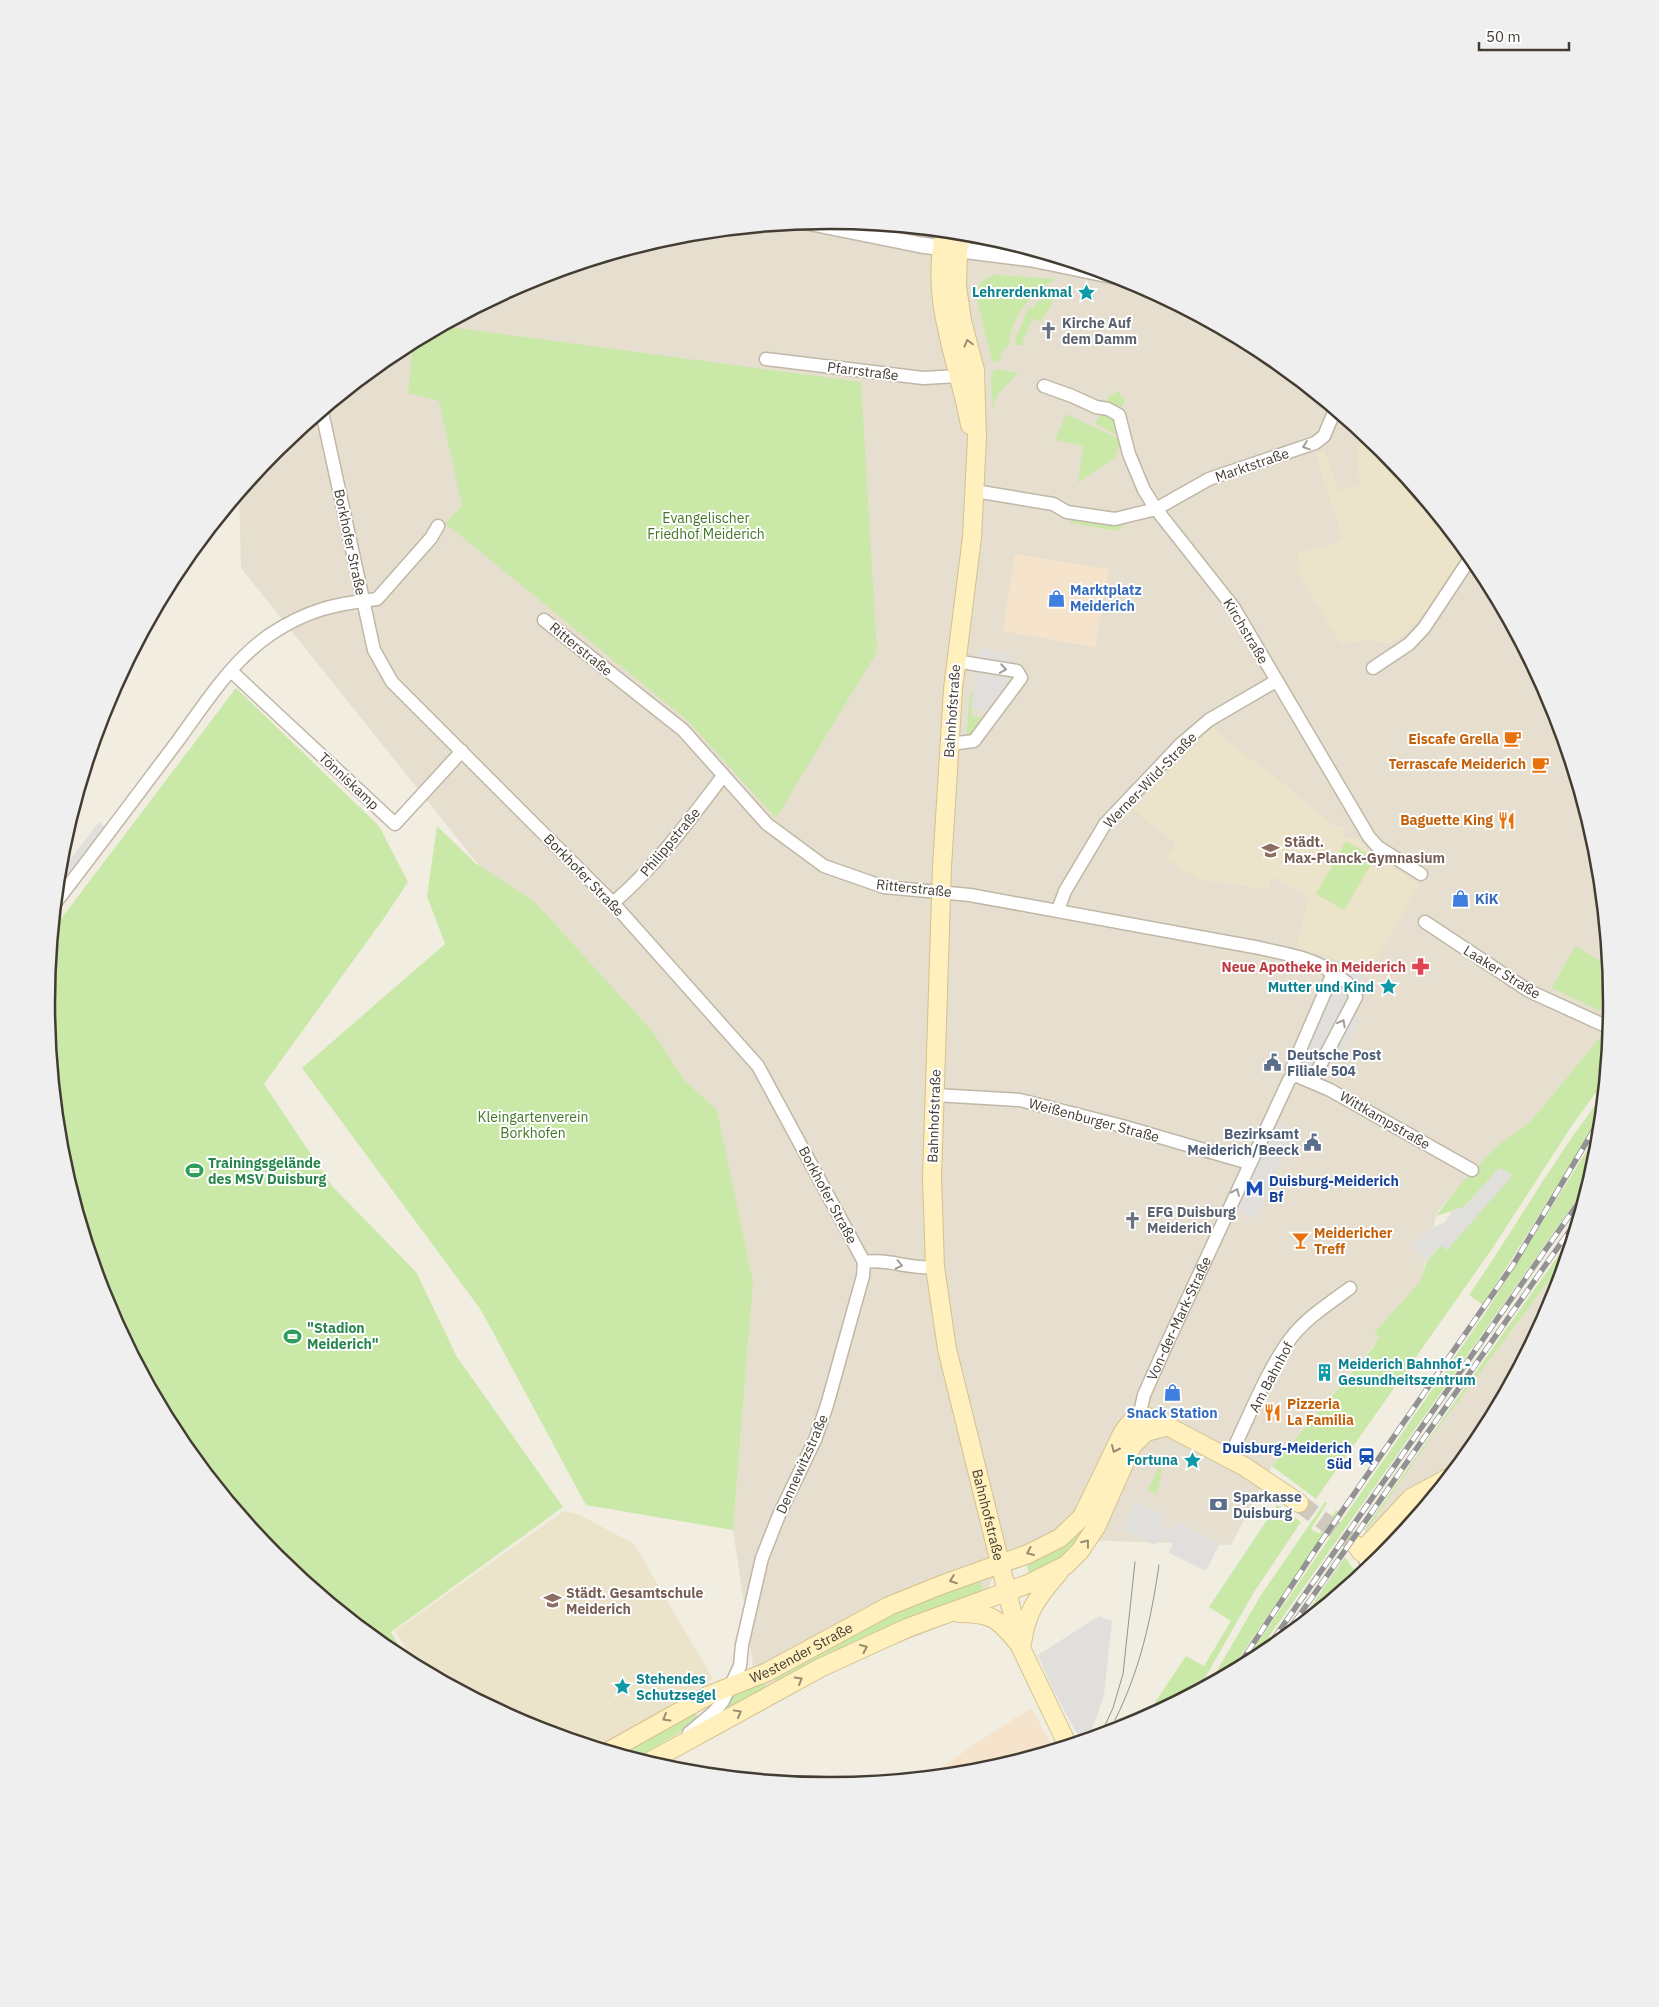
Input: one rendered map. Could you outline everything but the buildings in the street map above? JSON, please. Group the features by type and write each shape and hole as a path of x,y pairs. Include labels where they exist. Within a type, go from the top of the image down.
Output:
{"main road":[{"name":"Bahnhofstraße","path":"952,241 941,302 969,418 976,467"},
{"name":"Bahnhofstraße","path":"952,241 958,298 976,370 978,412 970,553 955,661 941,891 932,1178 935,1267 947,1349 1021,1648 1066,1741"},
{"path":"1138,1417 1145,1416 1229,1458 1260,1476 1299,1503"},
{"name":"Von-der-Mark-Straße","path":"999,1564 1051,1543 1082,1517 1127,1425 1138,1417"},
{"path":"1132,1446 1146,1432 1165,1427"},
{"name":"Von-der-Mark-Straße","path":"1006,1591 1028,1584 1066,1565 1080,1551 1096,1527 1132,1446"},
{"path":"1359,1549 1411,1498 1431,1491"},
{"name":"Westender Straße","path":"615,1748 686,1707 731,1686 746,1672 805,1652 889,1606 940,1584 999,1564"},
{"path":"1021,1648 1023,1631 1035,1600 1066,1565"},
{"name":"Westender Straße","path":"655,1758 820,1668 907,1628 1006,1591"},
{"path":"951,1613 979,1612 990,1615 1007,1630 1021,1648"}],"street":[{"path":"874,231 952,241 1067,267"},
{"name":"Pfarrstraße","path":"766,359 923,378 959,376"},
{"name":"Kirchstraße","path":"1044,386 1096,407 1108,409 1119,415 1129,454 1144,490 1156,510 1234,608 1369,838 1378,847 1421,874"},
{"name":"Marktstraße","path":"975,491 1053,504 1067,512 1115,519 1156,510 1209,479 1316,443 1324,436 1333,415"},
{"name":"Borkhofer Straße","path":"323,418 374,650 392,682 613,903 758,1066 864,1262"},
{"path":"64,892 231,671 271,634 302,617 333,604 377,599 431,538 438,526"},
{"path":"1373,668 1409,644 1424,628 1466,564"},
{"name":"Ritterstraße","path":"544,620 683,730 766,824 824,866 875,885 941,891 1058,910 1292,956 1326,968 1331,972 1331,978 1341,979 1349,984 1356,997 1312,1081"},
{"path":"949,744 974,741 1020,678 1017,671 955,661"},
{"name":"Tönniskamp","path":"231,671 394,824 462,751"},
{"name":"Werner-Wild-Straße","path":"1058,910 1065,890 1105,824 1174,752 1209,720 1276,681"},
{"name":"Philippstraße","path":"613,903 665,852 723,776"},
{"name":"Laaker Straße","path":"1425,922 1529,991 1603,1025"},
{"name":"Von-der-Mark-Straße","path":"1132,1446 1138,1417 1148,1386 1249,1163 1289,1080 1295,1075 1292,1068 1331,978"},
{"name":"Wittkampstraße","path":"1295,1075 1312,1081 1472,1170"},
{"name":"Weißenburger Straße","path":"935,1095 1020,1100 1122,1126 1249,1163"},
{"path":"864,1262 874,1260 912,1268 935,1267"},
{"name":"Dennewitzstraße","path":"746,1672 742,1645 762,1558 779,1515 815,1440 828,1405 863,1276 864,1262"},
{"name":"Am Bahnhof","path":"1229,1458 1275,1363 1290,1338 1350,1288"},
{"path":"1359,1549 1366,1562"},
{"path":"654,1758 714,1712 731,1686"}],"shaded area":[{"path":"830,229 931,236 981,244 1030,255 1078,270 1126,288 1172,309 1217,333 1301,389 1340,421 1412,493 1444,532 1473,573 1500,616 1524,661 1545,707 1578,803 1589,852 1597,902 1602,953 1603,1033 1531,1121 1467,1178 1437,1212 1421,1281 1370,1350 1272,1466 1231,1545 1051,1539 999,1564 983,1600 952,1622 778,1692 755,1679 733,1530 751,1305 718,1164 241,568 239,502 282,456 319,421 358,389 442,333 487,309 533,288 581,270 629,255 678,244 728,236"},
{"path":"1358,438 1412,493 1462,557 1429,608 1405,634 1389,644 1368,640 1340,644 1296,569 1300,567 1297,554 1343,540 1315,453 1324,450 1339,491 1360,485 1357,457"},
{"name":"Marktplatz Meiderich","path":"1015,554 1109,569 1095,647 1003,631"},
{"path":"980,649 1013,654 1004,692 990,702 988,710 971,708"},
{"name":"Städt. Max-Planck-Gymnasium","path":"1213,727 1229,743 1277,778 1335,827 1345,826 1342,837 1359,839 1366,849 1419,885 1367,976 1327,955 1296,948 1308,897 1272,877 1268,890 1198,879 1166,859 1176,843 1148,823 1133,809"},
{"path":"99,822 106,828 65,882 68,862"},
{"path":"1341,965 1366,977 1358,993 1358,1003 1353,1016 1361,1018 1335,1064 1325,1064 1308,1073 1299,1069 1295,1064"},
{"path":"1275,1120 1295,1131 1256,1219 1236,1210 1254,1173"},
{"path":"1499,1168 1513,1175 1447,1250 1440,1245 1427,1261 1411,1247 1426,1231 1445,1222 1453,1210 1464,1207"},
{"path":"1555,1273 1524,1346 1500,1391 1448,1469 1400,1496 1362,1537 1436,1431"},
{"path":"1135,1501 1166,1516 1162,1525 1173,1530 1177,1522 1220,1543 1206,1571 1169,1553 1173,1543 1160,1537 1155,1545 1121,1529"},
{"path":"1422,1502 1377,1551 1415,1506"},
{"name":"Städt. Gesamtschule Meiderich","path":"564,1511 578,1514 634,1544 713,1679 605,1745 533,1719 487,1698 442,1674 409,1653 395,1631"},
{"path":"1099,1616 1112,1621 1104,1696 1091,1732 1079,1737 1051,1686 1038,1655"},
{"path":"1031,1708 1052,1745 981,1763 939,1770 973,1745"}],"green space":[{"path":"998,275 1056,279 1046,285 1024,306 1014,324 1009,346 1002,351 1000,360 992,362 976,295 983,280"},
{"path":"1055,289 1065,292 1064,298 1056,294 1046,314 1044,314 1042,323 1033,318 1022,342 1025,343 1024,345 1016,345 1015,337 1020,330 1028,307 1033,309 1035,304"},
{"name":"Evangelischer Friedhof Meiderich","path":"453,327 861,382 877,652 776,818 687,720 445,523 462,506 439,401 408,393 412,352"},
{"path":"996,369 1019,372 997,395 992,410 991,373"},
{"path":"1118,391 1125,400 1121,408 1106,401 1111,394 1113,395"},
{"path":"1102,411 1113,415 1118,432 1117,435 1095,424"},
{"path":"1066,414 1121,440 1122,446 1116,451 1116,457 1078,483 1083,446 1055,440"},
{"path":"1072,517 1122,525 1124,527 1116,531 1071,523"},
{"name":"Trainingsgelände des MSV Duisburg","path":"236,688 379,826 408,882 264,1084 332,1186 416,1272 457,1357 563,1507 391,1632 399,1647 358,1618 319,1586 247,1514 215,1475 186,1434 159,1391 135,1346 114,1300 96,1252 81,1204 70,1155 62,1105 57,1054 55,1004 60,920"},
{"path":"970,694 973,694 971,717 985,718 971,735 966,736"},
{"name":"Kleingartenverein Borkhofen","path":"437,826 475,863 534,901 653,1032 684,1080 717,1110 753,1282 733,1530 586,1505 481,1310 302,1068 445,944 427,896"},
{"path":"1346,841 1375,858 1344,910 1316,894"},
{"path":"1575,946 1602,962 1604,1001 1600,1011 1552,988"},
{"path":"1601,1036 1603,1037 1599,1089 1573,1124 1492,1249 1316,1499 1272,1466 1371,1350 1379,1337 1374,1333 1420,1282 1427,1261 1441,1245 1447,1250 1499,1168 1464,1207 1436,1216 1459,1186 1497,1146 1531,1121"},
{"path":"1597,1103 1593,1128 1483,1305 1469,1295 1551,1168"},
{"path":"1591,1145 1580,1195 1263,1645 1250,1653 1488,1309"},
{"path":"1565,1247 1555,1273 1436,1431 1366,1531 1364,1530"},
{"path":"1121,1445 1125,1446 1108,1482 1100,1511 1088,1535 1067,1558 1030,1577 1027,1565 1056,1551 1081,1532 1096,1509 1104,1480"},
{"path":"1159,1467 1162,1469 1157,1495 1148,1490"},
{"path":"1325,1502 1327,1503 1311,1529 1319,1534 1336,1510 1339,1512 1236,1662 1214,1676 1261,1595"},
{"path":"1277,1505 1301,1522 1254,1592 1203,1682 1152,1707 1186,1656 1204,1666 1231,1621 1209,1607"},
{"path":"1345,1557 1355,1572 1306,1614"},
{"path":"979,1577 983,1590 927,1613 779,1685 773,1675 885,1615"},
{"path":"763,1680 769,1691 722,1713 736,1692"},
{"path":"694,1712 698,1716 697,1722 642,1755 625,1751"}],"tunnel":[{"path":"1299,1503 1356,1545"}],"tram line":[{"path":"1104,1727 1113,1708 1123,1674 1135,1562"},
{"path":"1115,1720 1138,1663 1152,1605 1159,1565"}],"railway":[{"path":"1244,1657 1320,1543 1513,1265 1593,1132"},
{"path":"1276,1636 1578,1203"},
{"path":"1294,1623 1570,1231"}],"place":[{"name":"Lehrerdenkmal","path":"1086,292"},
{"name":"Kirche Auf dem Damm","path":"1048,331"},
{"name":"Marktplatz Meiderich","path":"1056,598"},
{"name":"Eiscafe Grella","path":"1513,739"},
{"name":"Terrascafe Meiderich","path":"1540,764"},
{"name":"Baguette King","path":"1507,820"},
{"name":"Städt. Max-Planck-Gymnasium","path":"1270,850"},
{"name":"KiK","path":"1461,899"},
{"name":"Neue Apotheke in Meiderich","path":"1420,967"},
{"name":"Mutter und Kind","path":"1388,987"},
{"name":"Deutsche Post Filiale 504","path":"1273,1063"},
{"name":"Bezirksamt Meiderich/Beeck","path":"1313,1142"},
{"name":"Trainingsgelände des MSV Duisburg","path":"194,1171"},
{"name":"Duisburg-Meiderich Bf","path":"1255,1189"},
{"name":"EFG Duisburg Meiderich","path":"1133,1220"},
{"name":"Meidericher Treff","path":"1300,1241"},
{"name":"\"Stadion Meiderich\"","path":"293,1336"},
{"name":"Meiderich Bahnhof - Gesundheitszentrum","path":"1324,1372"},
{"name":"Snack Station","path":"1172,1393"},
{"name":"Pizzeria La Familia","path":"1273,1412"},
{"name":"Duisburg-Meiderich Süd","path":"1366,1456"},
{"name":"Fortuna","path":"1192,1460"},
{"name":"Sparkasse Duisburg","path":"1219,1505"},
{"name":"Städt. Gesamtschule Meiderich","path":"552,1601"},
{"name":"Stehendes Schutzsegel","path":"622,1687"}]}
